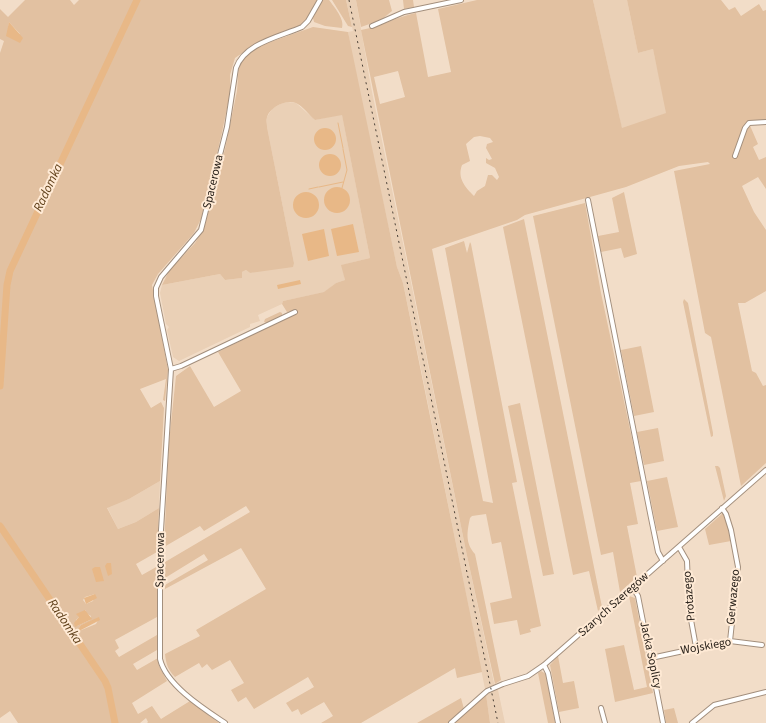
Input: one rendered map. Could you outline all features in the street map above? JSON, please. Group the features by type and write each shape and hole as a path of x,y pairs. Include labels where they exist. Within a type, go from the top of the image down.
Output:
{"street":[{"name":"Spacerowa","path":"225,723 192,699 170,679 160,659 160,546 171,369 156,296 156,288 161,277 201,230 227,126 236,68 239,60 255,46 302,27 308,21 320,0"},
{"path":"372,26 404,12 461,0"},
{"path":"735,156 745,128 749,123 766,122"},
{"path":"588,200 658,552 663,561"},
{"path":"171,369 178,368 295,312"},
{"name":"Szarych Szeregów","path":"451,723 487,691 502,684 524,678 544,665 766,470"},
{"name":"Gerwazego","path":"722,508 731,530 738,567 730,641"},
{"name":"Protazego","path":"679,548 687,561 689,609 696,647"},
{"name":"Jacka Soplicy","path":"633,588 638,596 663,723"},
{"name":"Wojskiego","path":"651,658 696,647 730,641 762,645"},
{"path":"544,665 548,673 558,723"},
{"path":"692,723 714,705 766,692"},
{"path":"601,708 605,723"}],"shaded area":[{"path":"25,0 70,0 74,5 79,0 319,0 304,24 260,41 235,58 230,75 230,94 221,137 201,219 194,233 158,274 152,285 168,370 165,401 163,400 166,379 140,389 151,408 161,402 164,408 160,481 129,499 107,508 118,529 136,522 159,508 157,552 136,564 142,575 158,566 157,617 115,640 119,648 115,651 119,657 157,635 157,650 133,664 137,670 158,658 159,666 167,681 132,703 138,714 152,706 161,719 190,701 219,723 147,723 146,718 140,723 18,723 10,711 0,718 0,53 4,41 0,39 0,9 8,17","holes":["9,22 20,34 8,31","95,594 93,601 86,604 83,600 85,597","86,610 86,613 91,616 90,620 77,626 76,620","99,618 96,624 79,631 78,629 81,625"]},
{"path":"322,0 329,0 341,17 343,24 342,28 325,26 314,22 313,18"},
{"path":"332,0 346,0 352,27 348,26"},
{"path":"346,0 356,0 371,87 466,551 494,683 498,690 505,723 490,723 486,694 422,374 403,283 397,267 354,66 348,32 353,31"},
{"path":"356,0 389,0 392,11 381,20 361,27"},
{"path":"403,0 413,0 414,7 404,9"},
{"path":"477,0 593,0 622,128 666,113 653,49 638,53 627,0 721,0 729,10 735,7 741,16 759,4 763,11 766,10 766,120 748,121 758,144 753,147 759,160 766,157 766,189 758,177 742,186 754,212 766,230 766,291 745,303 738,303 752,371 756,373 763,386 766,385 766,463 741,486 711,337 705,333 674,171 710,164 708,162 679,166 626,187 525,215 517,220 432,249 483,501 493,503 445,248 464,241 467,253 470,242 471,244 517,482 512,483 541,626 530,629 531,632 520,635 517,620 494,624 490,603 512,598 501,542 492,544 486,514 472,516 470,518 468,528 468,541 475,554 501,680 495,684 466,551 361,30 375,27 416,13 428,77 451,72 438,9","holes":["398,71 405,97 380,104 374,77","480,136 490,138 493,142 487,144 486,148 492,159 489,160 486,158 486,163 495,168 499,177 497,180 492,175 488,175 485,186 477,191 474,196 463,182 460,174 462,165 470,161 466,144 474,137"]},
{"path":"593,0 627,0 638,53 653,49 667,113 622,129"},
{"path":"9,22 23,38 20,43 6,36"},
{"path":"313,27 348,32 397,267 403,283 482,672 457,678 455,668 361,723 321,723 333,716 324,702 301,715 298,709 292,712 286,703 314,687 308,677 254,709 246,697 238,702 231,690 244,683 230,660 212,670 207,664 202,668 199,663 175,677 168,667 165,654 200,636 196,630 266,589 241,548 165,589 165,585 208,560 204,554 165,578 165,562 250,512 246,506 204,531 200,526 164,547 169,442 176,376 190,366 214,407 241,391 218,352 294,314 295,310 287,312 282,304 283,301 324,292 336,283 345,280 341,265 370,258 342,115 315,120 299,104 288,102 283,103 271,110 267,117 267,127 294,263 293,267 250,273 246,270 242,272 242,278 225,280 220,274 162,285 169,271 195,243 204,228 225,149 237,91 239,62 256,47"},
{"path":"287,102 296,103 315,120 342,114 370,258 342,265 345,280 336,283 325,292 283,301 282,304 258,315 260,321 250,324 250,327 179,361 173,357 167,330 169,327 166,324 160,293 162,285 220,274 225,280 242,278 242,272 246,270 250,273 294,263 267,127 267,117 272,109"},
{"path":"325,128 333,131 336,139 333,147 325,150 317,147 314,139 317,131"},
{"path":"330,154 338,157 341,165 338,173 330,176 322,173 319,165 322,157"},
{"path":"337,187 346,191 350,200 346,209 337,213 328,209 324,200 328,191"},
{"path":"306,192 315,196 319,205 315,214 306,218 297,214 293,205 297,196"},
{"path":"624,192 637,254 624,258 621,248 601,252 598,236 619,232 612,198"},
{"path":"585,203 601,293 641,481 630,483 638,524 627,526 637,577 620,592 613,552 601,555 533,216"},
{"path":"524,219 602,607 598,611 589,571 573,575 503,227"},
{"path":"353,224 359,252 337,256 331,229"},
{"path":"324,229 329,256 308,261 302,234"},
{"path":"300,280 301,284 278,289 277,285"},
{"path":"684,299 688,303 713,433 713,436 711,437 683,302"},
{"path":"280,312 282,313 282,316 267,323 264,322 265,319"},
{"path":"641,346 654,412 634,416 621,350"},
{"path":"520,403 554,574 543,576 508,406"},
{"path":"658,428 664,461 644,465 637,432"},
{"path":"715,466 720,468 726,496 724,501"},
{"path":"667,477 678,527 657,531 647,481"},
{"path":"160,481 159,508 136,522 118,529 107,507 129,499"},
{"path":"723,513 728,526 731,541 709,545 705,529"},
{"path":"107,563 111,563 112,574 108,576 105,566"},
{"path":"95,567 100,567 104,581 96,582 92,569"},
{"path":"95,594 97,598 86,604 84,598"},
{"path":"629,596 635,598 653,693 615,702 605,649 624,645 634,690 647,687"},
{"path":"85,610 92,619 75,627 74,623 79,617 76,614"},
{"path":"99,617 100,620 79,631 78,629 81,625"},
{"path":"558,656 563,683 574,681 579,708 559,712 550,665"},
{"path":"541,671 546,674 555,723 548,723 538,673"},
{"path":"486,694 490,723 454,723"},
{"path":"461,698 464,709 448,723 417,723"},
{"path":"674,708 678,723 666,723 664,710"}],"waterway":[{"name":"Radomka","path":"0,386 7,285 10,271 137,0"},
{"path":"338,123 343,148"},
{"path":"342,188 347,170 343,149"},
{"path":"319,187 343,182"},
{"path":"309,189 318,187"},
{"name":"Radomka","path":"0,526 105,681 108,688 115,723"}],"railway":[{"path":"349,0 498,723"}]}
